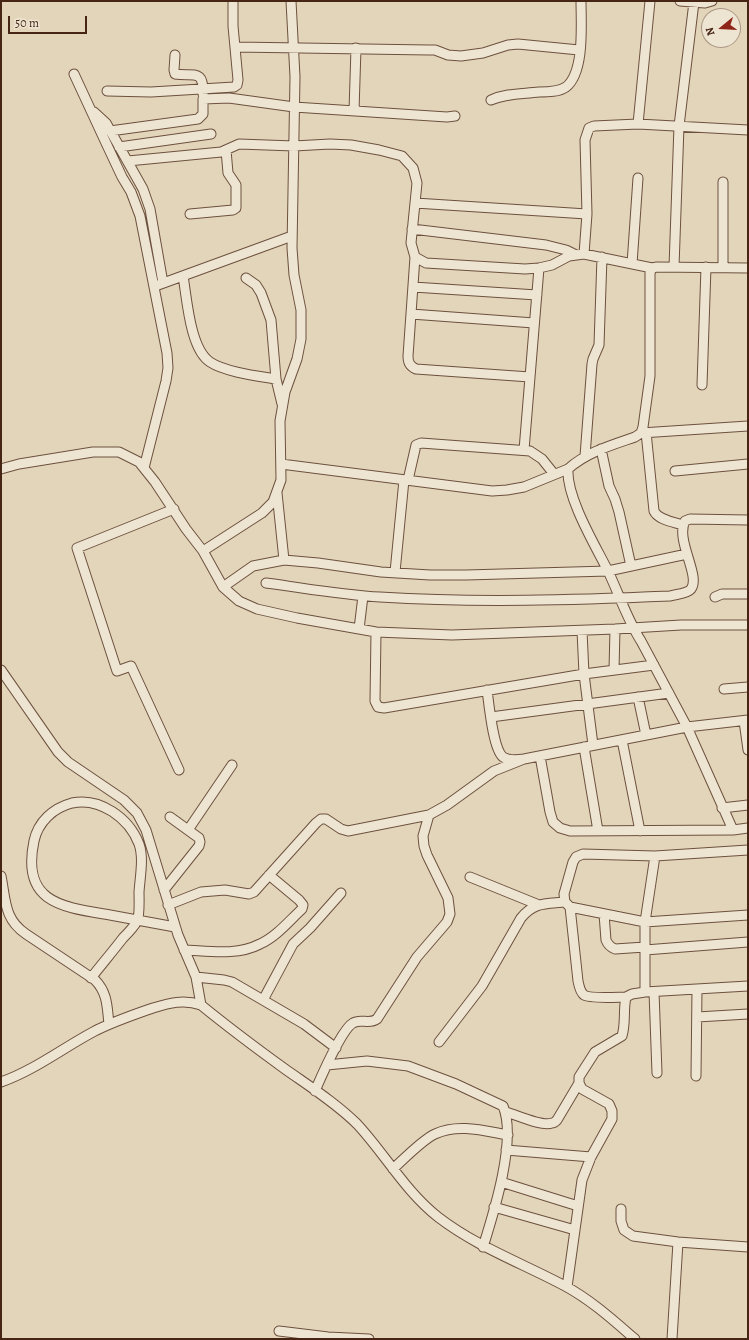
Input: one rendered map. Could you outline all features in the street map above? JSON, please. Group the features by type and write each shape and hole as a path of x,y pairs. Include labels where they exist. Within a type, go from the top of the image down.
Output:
{"street":[{"path":"107,91 151,92 234,87 237,85 238,80 233,1"},
{"path":"203,551 262,513 273,502 281,480 280,421 285,392 297,359 301,339 300,310 294,275 292,236 294,47 291,1"},
{"path":"491,100 498,96 547,92 566,87 576,72 579,50 581,1"},
{"path":"638,124 650,1"},
{"path":"680,1 705,3 712,1"},
{"path":"674,267 680,126 694,2"},
{"path":"236,47 435,50 448,55 461,56 483,53 508,45 518,44 579,50"},
{"path":"354,110 356,48"},
{"path":"110,131 201,118 203,114 203,89 200,76 196,74 175,74 175,55"},
{"path":"74,74 136,205 158,285"},
{"path":"203,99 229,98 294,107 447,117 455,116"},
{"path":"90,109 106,123 144,189 147,198 168,368 144,468"},
{"path":"580,254 587,214 586,140 588,128 594,126 638,124 748,130"},
{"path":"120,147 211,134"},
{"path":"128,161 221,152 244,144 294,146 330,144 379,150 402,156 413,168 417,183 411,243 415,257 408,362 416,369 530,377"},
{"path":"190,214 233,210 236,208 236,185 228,173 226,150"},
{"path":"632,264 638,178"},
{"path":"723,182 723,267"},
{"path":"415,203 587,214"},
{"path":"412,229 546,245 580,254 652,268 748,268"},
{"path":"158,285 292,236"},
{"path":"415,257 426,263 524,269 552,265 569,256 580,254"},
{"path":"585,456 592,364 599,346 602,258"},
{"path":"702,385 706,267"},
{"path":"524,450 539,268"},
{"path":"652,268 650,273 650,376 643,427 654,511 660,517 683,525"},
{"path":"183,276 195,340 203,356 210,363 220,367 276,380"},
{"path":"246,278 256,285 261,293 271,320 276,380 283,407"},
{"path":"413,287 537,295"},
{"path":"411,314 534,323"},
{"path":"281,464 492,491 507,490 524,487 568,469 585,456 644,433 748,426"},
{"path":"395,572 406,480 413,451 416,445 421,443 524,450 536,454 554,474"},
{"path":"601,449 609,486 619,512 631,566"},
{"path":"1,465 19,464 93,452 119,452 139,462 203,551 223,587 239,601 256,609 297,618 376,632 452,635 582,631 681,625 748,625"},
{"path":"1,469 19,464"},
{"path":"674,471 748,464"},
{"path":"568,469 568,484 581,517 608,571 633,628 687,727 732,830"},
{"path":"277,491 284,560"},
{"path":"174,509 77,548 117,670 131,666 179,770"},
{"path":"266,583 363,596 513,601 670,596 686,592 691,589 693,583 683,540 684,521 690,519 748,520"},
{"path":"223,587 253,566 284,560 395,572 466,575 608,571 687,554"},
{"path":"715,597 722,594 748,594"},
{"path":"359,629 363,596"},
{"path":"614,670 615,629"},
{"path":"582,631 588,746 598,831"},
{"path":"376,632 374,694 378,707 384,708 584,674 654,665"},
{"path":"1,670 58,752 68,762 124,800 137,813 146,830 175,927 196,977 201,1004"},
{"path":"724,689 748,687"},
{"path":"486,690 498,752 504,757 512,760 540,756 687,727 746,721 748,750"},
{"path":"491,717 669,693"},
{"path":"638,697 646,735"},
{"path":"622,740 640,831"},
{"path":"540,756 550,812 553,822 560,828 570,831 732,830 748,828"},
{"path":"168,905 190,896 213,891 224,890 249,894 254,892 321,819 326,819 341,830 348,832 429,815 447,805 494,771 524,759"},
{"path":"188,830 232,764"},
{"path":"91,978 137,921 141,860 139,844 132,830 109,809 96,803 71,803 49,814 40,824 35,835 31,867 34,880 42,892 53,902 64,906 137,921 175,927"},
{"path":"722,808 748,805"},
{"path":"315,1091 336,1048 352,1023 358,1021 374,1021 377,1019 417,957 447,922 450,914 448,898 424,846 423,836 429,815"},
{"path":"164,890 199,846 200,842 199,838 170,817"},
{"path":"748,850 655,856 591,853 583,854 576,857 573,862 564,894 567,905 578,981 580,991 584,995 591,997 626,997 632,994 650,992 748,986"},
{"path":"655,856 644,922 645,948 657,1074"},
{"path":"184,950 239,951 261,944 272,937 302,909 303,905 269,875"},
{"path":"1,876 8,912 12,922 18,928 101,986 104,990 110,1024"},
{"path":"470,877 539,905"},
{"path":"263,1000 293,944 310,928 341,893"},
{"path":"439,1042 482,986 521,918 526,911 532,907 539,905 567,905 644,922 748,915"},
{"path":"604,914 606,940 608,944 615,949 748,942"},
{"path":"196,977 232,982 304,1024 336,1048"},
{"path":"696,1076 697,989"},
{"path":"567,1287 582,1180 591,1157 612,1119 612,1111 609,1104 582,1089 579,1083 579,1077 595,1052 622,1036 625,1028 624,1005 626,997"},
{"path":"1,1082 19,1075 110,1024 164,1005 191,1001 201,1004 250,1044 342,1111 356,1124 416,1198 438,1217 483,1247 567,1287 599,1308 624,1335 635,1339"},
{"path":"697,1017 748,1014"},
{"path":"327,1065 367,1061 408,1066 442,1078 503,1106 506,1112 508,1135 506,1150 501,1182 483,1247"},
{"path":"506,1112 537,1122 546,1124 553,1123 557,1120 579,1083"},
{"path":"393,1169 434,1134 442,1131 459,1128 508,1135"},
{"path":"506,1150 591,1157"},
{"path":"501,1182 578,1206"},
{"path":"494,1207 575,1230"},
{"path":"621,1209 622,1226 624,1230 633,1236 748,1250"},
{"path":"672,1339 678,1242"},
{"path":"279,1331 299,1336 369,1339"}]}
